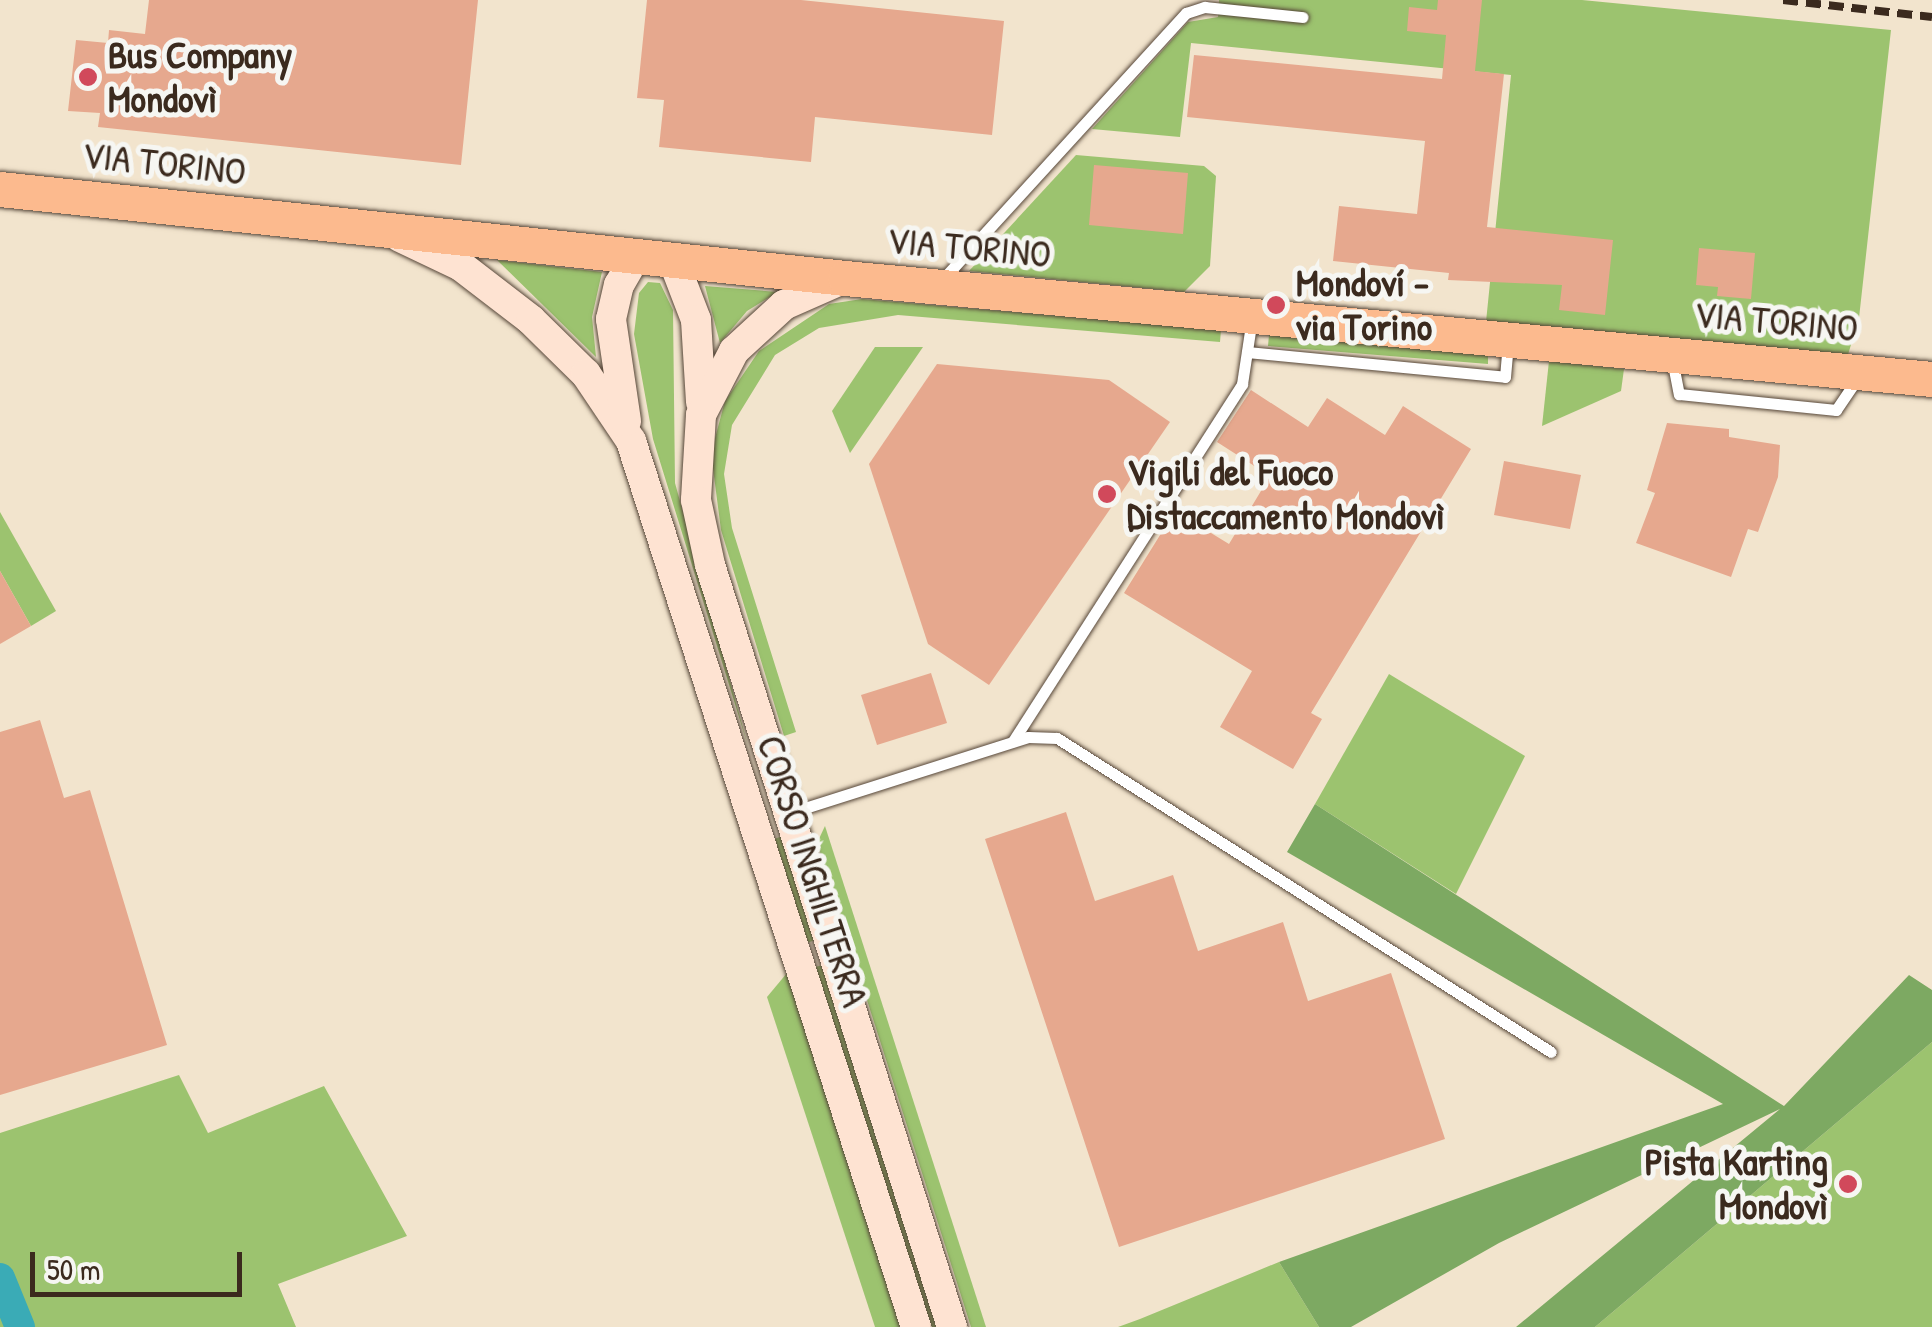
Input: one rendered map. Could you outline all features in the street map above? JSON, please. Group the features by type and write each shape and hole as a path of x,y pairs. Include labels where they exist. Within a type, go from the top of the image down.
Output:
{"main road":[{"name":"VIA TORINO","path":"0,189 844,278 1932,379"}],"street":[{"name":"CORSO INGHILTERRA","path":"374,228 460,266 506,299 586,374 631,441"},
{"name":"CORSO INGHILTERRA","path":"636,256 619,285 611,319 631,441 916,1327"},
{"name":"CORSO INGHILTERRA","path":"673,260 696,320 701,414 694,472 701,529 952,1327"},
{"name":"CORSO INGHILTERRA","path":"701,414 747,335 784,305 844,278"}],"lane":[{"path":"936,286 1186,13 1205,7 1302,17"},
{"path":"1014,741 1242,384 1252,315"},
{"path":"1248,352 1504,377 1508,339"},
{"name":"CORSO INGHILTERRA","path":"789,814 1014,741 1048,736 1065,742 1552,1052"}],"green space":[{"path":"1219,0 1582,0 1891,30 1859,318 1847,358 1486,322 1511,75 1191,43 1180,137 1092,129 1188,22 1218,17"},
{"path":"1076,155 1204,166 1216,176 1210,266 1184,292 969,271"},
{"path":"497,260 602,272 592,317 596,357"},
{"path":"648,282 660,283 673,310 675,483 748,746 653,439 634,334 639,293"},
{"path":"705,286 778,292 747,311 720,343"},
{"path":"862,299 1221,330 1220,342 898,315 819,328 775,355 732,425 724,474 732,528 796,732 784,736 721,530 711,453 725,401 759,351 829,304"},
{"path":"1269,335 1488,355 1488,364 1268,346"},
{"path":"875,347 923,347 850,453 832,411"},
{"path":"1549,361 1624,369 1621,391 1542,426"},
{"path":"0,512 56,611 31,626 0,571"},
{"path":"1389,674 1525,756 1456,894 1315,804"},
{"path":"1315,804 1784,1106 1909,975 1932,990 1932,1042 1595,1327 1516,1327 1780,1109 1499,1243 1351,1327 1319,1327 1279,1262 1723,1104 1287,852"},
{"path":"825,826 986,1327 971,1327 817,843"},
{"path":"783,836 815,940 807,943 774,839"},
{"path":"823,965 940,1327 931,1327 815,967"},
{"path":"787,973 903,1327 875,1327 767,997"},
{"name":"Pista Karting Mondovì","path":"1932,1042 1932,1327 1595,1327"},
{"path":"179,1075 208,1133 324,1086 407,1236 278,1284 296,1327 0,1327 0,1133"},
{"path":"1279,1262 1319,1327 1118,1327 1140,1319"}],"building":[{"path":"149,0 478,0 461,165 98,127 100,113 68,111 76,40 108,43 109,30 145,34"},
{"path":"647,0 801,0 1004,21 992,135 815,117 811,162 659,147 664,100 637,98"},
{"path":"1438,0 1482,0 1475,71 1504,74 1487,227 1613,240 1605,315 1559,310 1562,285 1448,280 1449,273 1333,261 1339,206 1417,214 1425,141 1187,117 1194,55 1442,79 1446,35 1407,31 1409,7 1437,10"},
{"path":"1094,165 1188,173 1183,234 1089,225"},
{"path":"1699,248 1755,253 1751,299 1717,296 1718,287 1696,285"},
{"path":"937,364 1109,380 1170,422 989,685 928,644 869,464"},
{"path":"1251,390 1308,427 1327,398 1385,435 1403,406 1471,449 1311,713 1322,719 1293,769 1220,727 1252,671 1124,593 1175,511 1229,544 1270,476 1217,442"},
{"path":"1667,423 1729,429 1729,437 1780,445 1778,477 1758,532 1748,529 1731,577 1636,543 1655,493 1647,490"},
{"path":"1504,461 1581,475 1570,529 1494,515"},
{"path":"0,571 31,626 0,644"},
{"path":"931,673 947,723 877,745 861,695"},
{"path":"40,720 64,798 90,790 167,1045 0,1095 0,732"},
{"path":"1066,812 1095,901 1173,875 1198,951 1283,922 1308,1001 1391,973 1445,1139 1119,1247 985,839"}],"waterway":[{"path":"0,1278 20,1327"}],"railway":[{"path":"1783,0 1932,17"}],"place":[{"name":"Bus Company Mondovì","path":"88,77"},
{"name":"Mondoví - via Torino","path":"1276,305"},
{"name":"Vigili del Fuoco Distaccamento Mondovì","path":"1107,494"},
{"name":"Pista Karting Mondovì","path":"1848,1184"}]}
